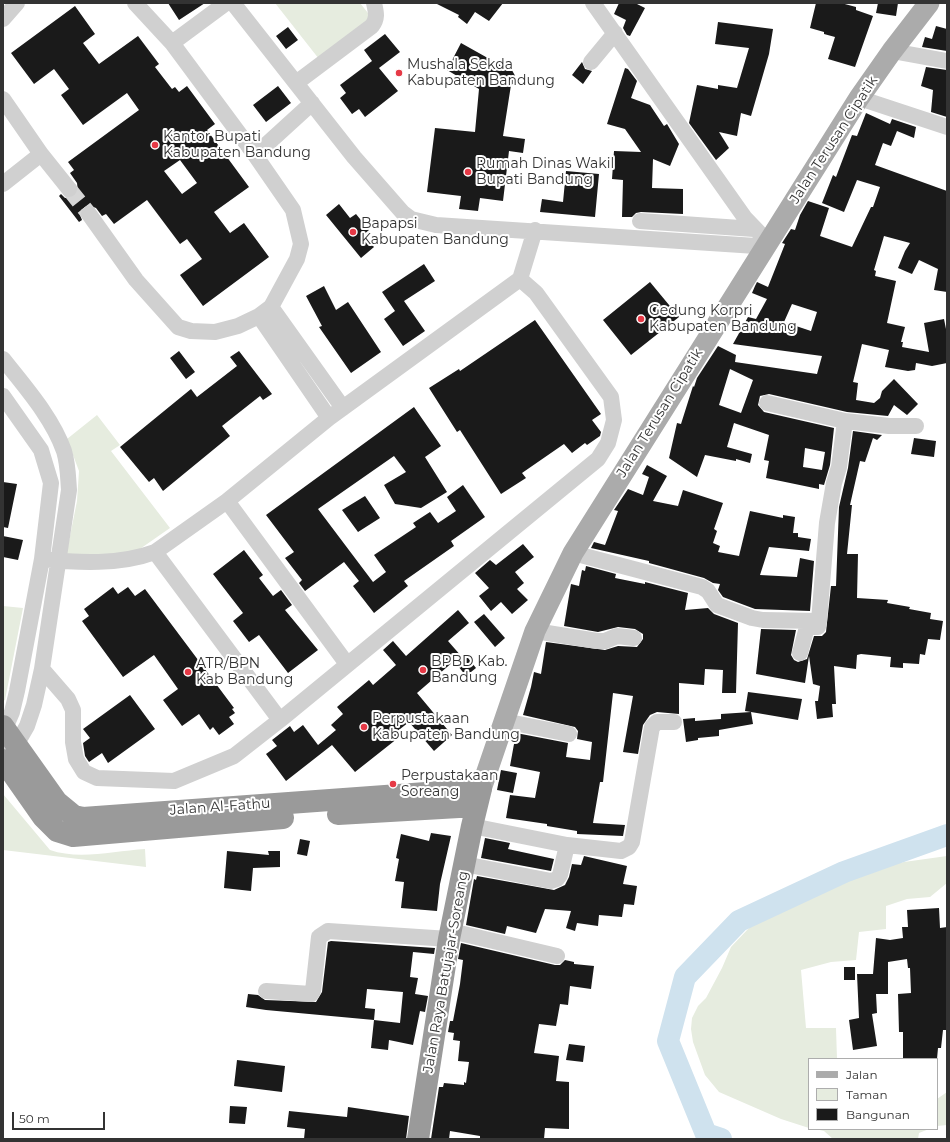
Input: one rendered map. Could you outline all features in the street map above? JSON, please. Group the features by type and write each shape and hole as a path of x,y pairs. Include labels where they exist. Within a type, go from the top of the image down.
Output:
{"highway":[{"name":"Jalan Al-Fathu","path":"6,742 43,817 57,831 73,836 277,811 476,807"},
{"name":"Jalan Raya Batujajar-Soreang","path":"418,1139 450,935 476,807"}],"main road":[{"name":"Jalan Terusan Cipatik","path":"476,807 535,631 573,553 762,240 892,51 929,3"}],"street":[{"path":"3,19 17,3"},
{"path":"89,214 136,280 178,327 191,332 215,332 238,326 265,312 297,259 301,244 293,210 255,155 172,43 135,3"},
{"path":"172,43 226,3"},
{"path":"233,3 373,179 402,213 411,219 436,225 535,230 756,246 762,240"},
{"path":"296,83 372,26 376,21 374,3"},
{"path":"593,3 762,240"},
{"path":"591,62 615,33"},
{"path":"892,51 947,61"},
{"path":"859,98 947,127"},
{"path":"3,99 41,154 68,189"},
{"path":"255,155 312,103"},
{"path":"3,184 41,154"},
{"path":"640,221 762,240"},
{"path":"42,559 58,561 116,561 142,557 155,552 227,501 329,418 520,279 535,230"},
{"path":"42,669 68,699 73,710 73,742 76,759 84,772 97,778 174,781 234,756 280,720 598,459 606,448 614,420 611,397 536,293 520,279"},
{"path":"265,312 343,408"},
{"path":"265,312 329,418"},
{"path":"3,359 53,428 64,451 69,490 42,669 32,714 6,742"},
{"path":"3,396 41,450 48,467 51,483 42,559 6,742"},
{"path":"767,403 845,422 889,426 916,426"},
{"path":"800,653 807,627 818,627 827,523 834,483 839,467 845,422"},
{"path":"227,501 347,664"},
{"path":"155,552 280,720"},
{"path":"573,553 702,587 708,591 717,604 752,618 763,620 819,621"},
{"path":"535,631 597,641 605,641 617,636 634,638"},
{"path":"504,721 569,734"},
{"path":"476,807 567,845 621,851 629,847 632,842 652,727 658,722 674,722"},
{"path":"464,864 551,881 557,879 560,875 567,845"},
{"path":"266,991 311,994 313,991 319,937 328,931 450,935 557,956"}],"green space":[{"path":"275,3 360,3 372,18 319,59"},
{"path":"97,415 120,445 111,451 170,528 137,551 115,555 66,556 77,501 79,471 67,439"},
{"path":"3,606 23,608 5,700 3,701"},
{"path":"3,794 50,850 61,853 84,855 145,849 146,867 3,850"},
{"path":"947,856 947,883 930,897 907,899 886,906 886,929 859,932 856,960 831,962 801,970 806,1028 836,1028 837,1058 808,1058 808,1128 781,1119 719,1092 705,1075 693,1042 691,1029 692,1018 698,1006 706,998 731,947 748,929 766,914 802,897 812,889 857,873 904,862"},
{"path":"947,1092 947,1125 938,1126 938,1098"},
{"path":"820,1130 926,1130 919,1133 918,1139 833,1139 824,1131"}],"building":[{"path":"168,3 205,3 179,20"},
{"path":"435,3 503,3 489,21 475,12 467,24 458,17 459,15"},
{"path":"619,3 635,3 645,8 630,36 627,35 623,28 626,20 614,14"},
{"path":"816,3 841,3 856,7 856,10 873,16 855,67 828,59 835,37 810,28"},
{"path":"878,3 898,3 896,16 876,13"},
{"name":"Kantor Bupati Kabupaten Bandung","path":"75,6 95,34 83,43 99,64 138,36 159,64 155,67 172,89 175,87 179,92 187,86 215,124 207,130 249,187 214,212 230,233 244,223 269,257 203,306 180,275 202,259 187,239 180,244 147,200 114,224 106,214 102,216 96,208 88,205 81,210 80,215 82,220 79,222 59,196 61,194 65,198 71,198 78,192 77,183 70,173 74,170 68,162 139,110 127,93 83,125 61,95 69,89 54,69 34,84 11,53","holes":["180,160 197,183 182,194 164,171"]},
{"path":"718,22 773,29 769,54 751,116 741,113 737,136 719,132 729,148 716,160 689,123 697,85 718,89 718,85 737,88 749,48 715,44"},
{"path":"936,26 947,29 947,51 922,47 925,37 932,39"},
{"path":"288,27 298,40 286,49 276,36"},
{"path":"385,34 400,52 379,68 398,91 365,117 359,109 352,114 340,98 346,93 340,85 372,61 364,50"},
{"name":"Rumah Dinas Wakil Bupati Bandung","path":"461,43 502,66 508,63 518,81 511,85 503,136 525,139 523,153 509,151 503,201 480,198 478,211 459,209 461,196 427,192 435,128 475,132 479,89 447,70"},
{"path":"582,62 585,69 592,71 583,84 572,75"},
{"path":"926,67 947,70 947,117 931,112 933,90 921,86"},
{"path":"625,68 628,69 637,81 631,98 650,105 664,126 667,124 679,144 670,166 653,159 652,188 683,189 683,214 641,212 636,213 632,217 622,217 623,180 612,179 614,151 641,152 625,129 607,124"},
{"path":"278,86 291,103 266,122 253,105"},
{"path":"866,113 890,124 892,119 916,127 914,138 897,131 891,146 883,143 875,165 947,191 947,292 934,290 938,269 919,260 912,274 898,268 910,243 884,236 874,270 876,271 875,276 896,281 887,323 905,327 901,342 903,342 902,347 929,352 924,323 944,319 947,334 947,363 932,366 916,363 915,370 908,371 885,367 889,350 862,344 853,382 858,383 856,400 874,403 880,398 882,391 894,379 918,404 907,415 894,405 888,416 847,412 769,394 760,396 758,405 764,412 834,428 830,465 824,485 819,484 819,489 766,478 769,461 764,460 769,435 734,423 727,447 752,454 750,463 736,459 736,461 705,455 697,477 669,458 677,423 681,424 693,386 694,387 697,378 718,346 736,355 735,362 817,374 822,356 733,344 748,317 756,319 767,299 752,293 757,282 768,287 785,244 782,243 791,229 795,230 800,215 808,201 829,208 820,236 852,247 871,207 873,207 880,187 857,180 844,212 822,203 833,175 836,177 852,135 857,136","holes":["792,304 817,312 811,331 784,322","730,369 753,380 741,413 719,405","805,448 825,452 822,470 803,467"]},
{"path":"566,171 599,174 595,217 540,212 542,199 563,202"},
{"name":"Bapapsi Kabupaten Bandung","path":"339,204 350,218 356,214 369,230 363,235 374,247 361,258 326,215"},
{"path":"424,264 435,281 404,301 425,331 403,346 384,319 395,311 382,292"},
{"name":"Gedung Korpri Kabupaten Bandung","path":"650,282 679,317 631,355 603,320"},
{"path":"324,286 336,310 348,302 381,352 351,373 319,327 322,326 306,296"},
{"path":"535,320 601,414 592,420 601,432 600,436 587,445 585,443 572,453 564,444 522,473 526,478 501,494 460,430 457,432 429,388 459,369 460,371"},
{"path":"179,351 195,372 186,379 170,358"},
{"path":"239,351 272,394 263,400 260,396 222,426 230,436 163,491 154,478 149,482 120,447 191,389 197,397 237,366 230,357"},
{"path":"414,407 441,446 425,457 447,492 421,508 395,504 384,485 406,472 394,456 318,509 373,582 386,572 374,555 416,527 413,523 430,512 438,523 456,511 447,497 463,485 485,517 451,541 454,546 404,581 408,586 374,613 353,586 359,581 344,562 305,591 299,583 302,580 285,558 294,552 266,515"},
{"path":"853,431 882,435 877,440 873,438 865,462 860,461 850,505 852,505 847,554 858,554 857,598 888,600 887,603 931,613 930,619 943,621 940,640 928,639 925,655 920,654 919,664 903,663 903,668 890,667 891,657 861,654 857,655 856,669 834,666 836,704 832,704 833,717 817,719 815,701 818,701 820,686 813,684 809,656 805,683 756,674 761,629 796,630 791,655 794,660 798,662 807,659 814,636 822,636 826,632 831,586 836,586 839,507 848,468"},
{"path":"914,438 936,441 934,457 911,454"},
{"path":"647,465 667,476 653,501 678,506 683,490 723,503 714,529 717,531 713,543 720,546 718,552 739,556 750,511 783,518 783,515 795,517 793,533 798,533 798,537 811,539 809,551 769,547 760,575 797,577 800,558 814,561 810,611 755,609 723,597 718,590 720,584 713,583 704,578 649,563 649,561 591,548 594,542 605,545 618,511 614,510 628,489 643,495 649,477 642,474"},
{"path":"3,482 17,484 8,528 3,527"},
{"path":"365,496 380,518 358,532 342,510"},
{"path":"3,536 23,540 18,560 3,557"},
{"path":"523,544 534,557 515,572 524,583 517,589 528,600 512,614 501,602 491,611 479,596 489,588 475,573 490,560 496,565"},
{"path":"244,550 263,575 259,578 273,596 281,590 292,605 285,610 318,650 288,673 259,635 249,642 233,621 243,613 213,574"},
{"path":"586,566 616,574 615,578 645,584 645,582 688,593 685,610 708,608 714,614 738,623 736,693 722,693 723,670 705,669 704,685 679,683 679,714 657,712 650,715 643,725 638,754 623,752 633,696 613,693 603,782 600,782 593,823 625,825 623,836 577,834 577,831 547,826 547,824 506,818 510,795 535,798 540,772 510,766 516,733 568,743 566,757 590,760 592,742 577,739 578,731 575,727 523,715 534,672 541,674 546,642 605,650 618,646 637,647 643,639 643,634 635,629 618,627 598,632 564,626 571,584 579,586 582,570 585,571"},
{"path":"113,587 118,594 128,587 135,596 145,589 234,708 232,709 235,713 229,717 234,724 219,735 213,727 210,730 199,714 182,726 163,700 178,689 154,655 123,677 82,621 89,616 84,609"},
{"path":"458,610 469,623 448,641 462,657 465,654 476,668 466,676 454,661 417,693 452,735 434,751 409,722 395,733 398,738 355,772 332,745 286,781 266,754 277,746 272,740 290,726 294,732 303,725 318,745 336,730 331,725 343,714 337,707 369,680 373,685 396,665 383,650 393,641 406,656"},
{"path":"484,614 505,638 495,647 474,622"},
{"path":"748,692 802,699 798,720 745,711"},
{"path":"130,695 155,729 108,763 102,753 89,762 85,756 83,743 90,738 83,729"},
{"path":"751,712 753,724 719,730 719,736 698,738 698,740 686,742 683,719 695,718 695,721 721,719 721,714"},
{"path":"501,770 517,773 513,793 497,790"},
{"path":"431,833 451,836 440,884 437,911 401,908 404,882 395,881 399,859 396,858 401,834 429,841"},
{"path":"485,838 510,843 508,849 554,859 551,871 481,858"},
{"path":"300,839 310,841 307,856 297,854"},
{"path":"227,851 269,855 268,851 280,851 280,867 253,868 251,891 224,888"},
{"path":"584,856 627,866 623,884 637,886 634,905 624,904 622,917 599,915 598,926 577,923 575,931 566,928 571,911 545,909 536,933 507,926 505,934 466,925 474,879 476,880 477,876 554,890 565,885 569,877 572,864 581,865"},
{"path":"939,908 940,928 947,927 947,1030 943,1030 941,1048 938,1048 937,1058 903,1058 903,1032 899,1032 898,994 911,993 910,968 908,968 907,959 888,962 888,994 876,994 877,1013 872,1014 877,1046 853,1050 849,1020 859,1018 857,974 873,974 876,938 890,940 903,938 902,927 908,927 907,910"},
{"path":"328,942 435,948 434,954 413,952 410,977 418,978 415,994 428,996 425,1012 420,1011 413,1045 389,1040 388,1050 371,1048 374,1020 246,1007 248,994 258,995 265,1000 316,1002 322,992","holes":["367,989 403,992 400,1023 374,1020 375,1009 365,1008"]},
{"path":"461,943 555,965 560,965 565,960 574,962 574,964 594,966 591,989 570,986 568,1005 560,1004 556,1026 539,1024 534,1053 559,1056 556,1081 569,1082 569,1129 545,1128 544,1139 480,1139 480,1136 450,1131 449,1139 431,1139 439,1087 443,1087 444,1083 464,1085 464,1082 466,1083 469,1062 458,1061 460,1041 453,1040 454,1033 448,1032 450,1021 453,1021 460,984 463,960 458,959"},
{"path":"844,967 855,967 855,980 844,980"},
{"path":"569,1044 585,1046 583,1062 566,1060"},
{"path":"237,1060 285,1066 282,1092 234,1086"},
{"path":"230,1106 247,1107 245,1124 229,1123"},
{"path":"348,1107 409,1116 406,1139 304,1139 305,1129 287,1127 289,1111 347,1117"}],"waterway":[{"path":"721,1139 706,1134 668,1041 685,977 739,921 844,872 947,835"}],"tunnel":[{"path":"69,189 89,214"}],"place":[{"name":"Mushala Sekda Kabupaten Bandung","path":"399,73"},
{"name":"Kantor Bupati Kabupaten Bandung","path":"155,145"},
{"name":"Rumah Dinas Wakil Bupati Bandung","path":"468,172"},
{"name":"Bapapsi Kabupaten Bandung","path":"353,232"},
{"name":"Gedung Korpri Kabupaten Bandung","path":"641,319"},
{"name":"BPBD Kab. Bandung","path":"423,670"},
{"name":"ATR/BPN Kab Bandung","path":"188,672"},
{"name":"Perpustakaan Kabupaten Bandung","path":"364,727"},
{"name":"Perpustakaan Soreang","path":"393,784"}]}
